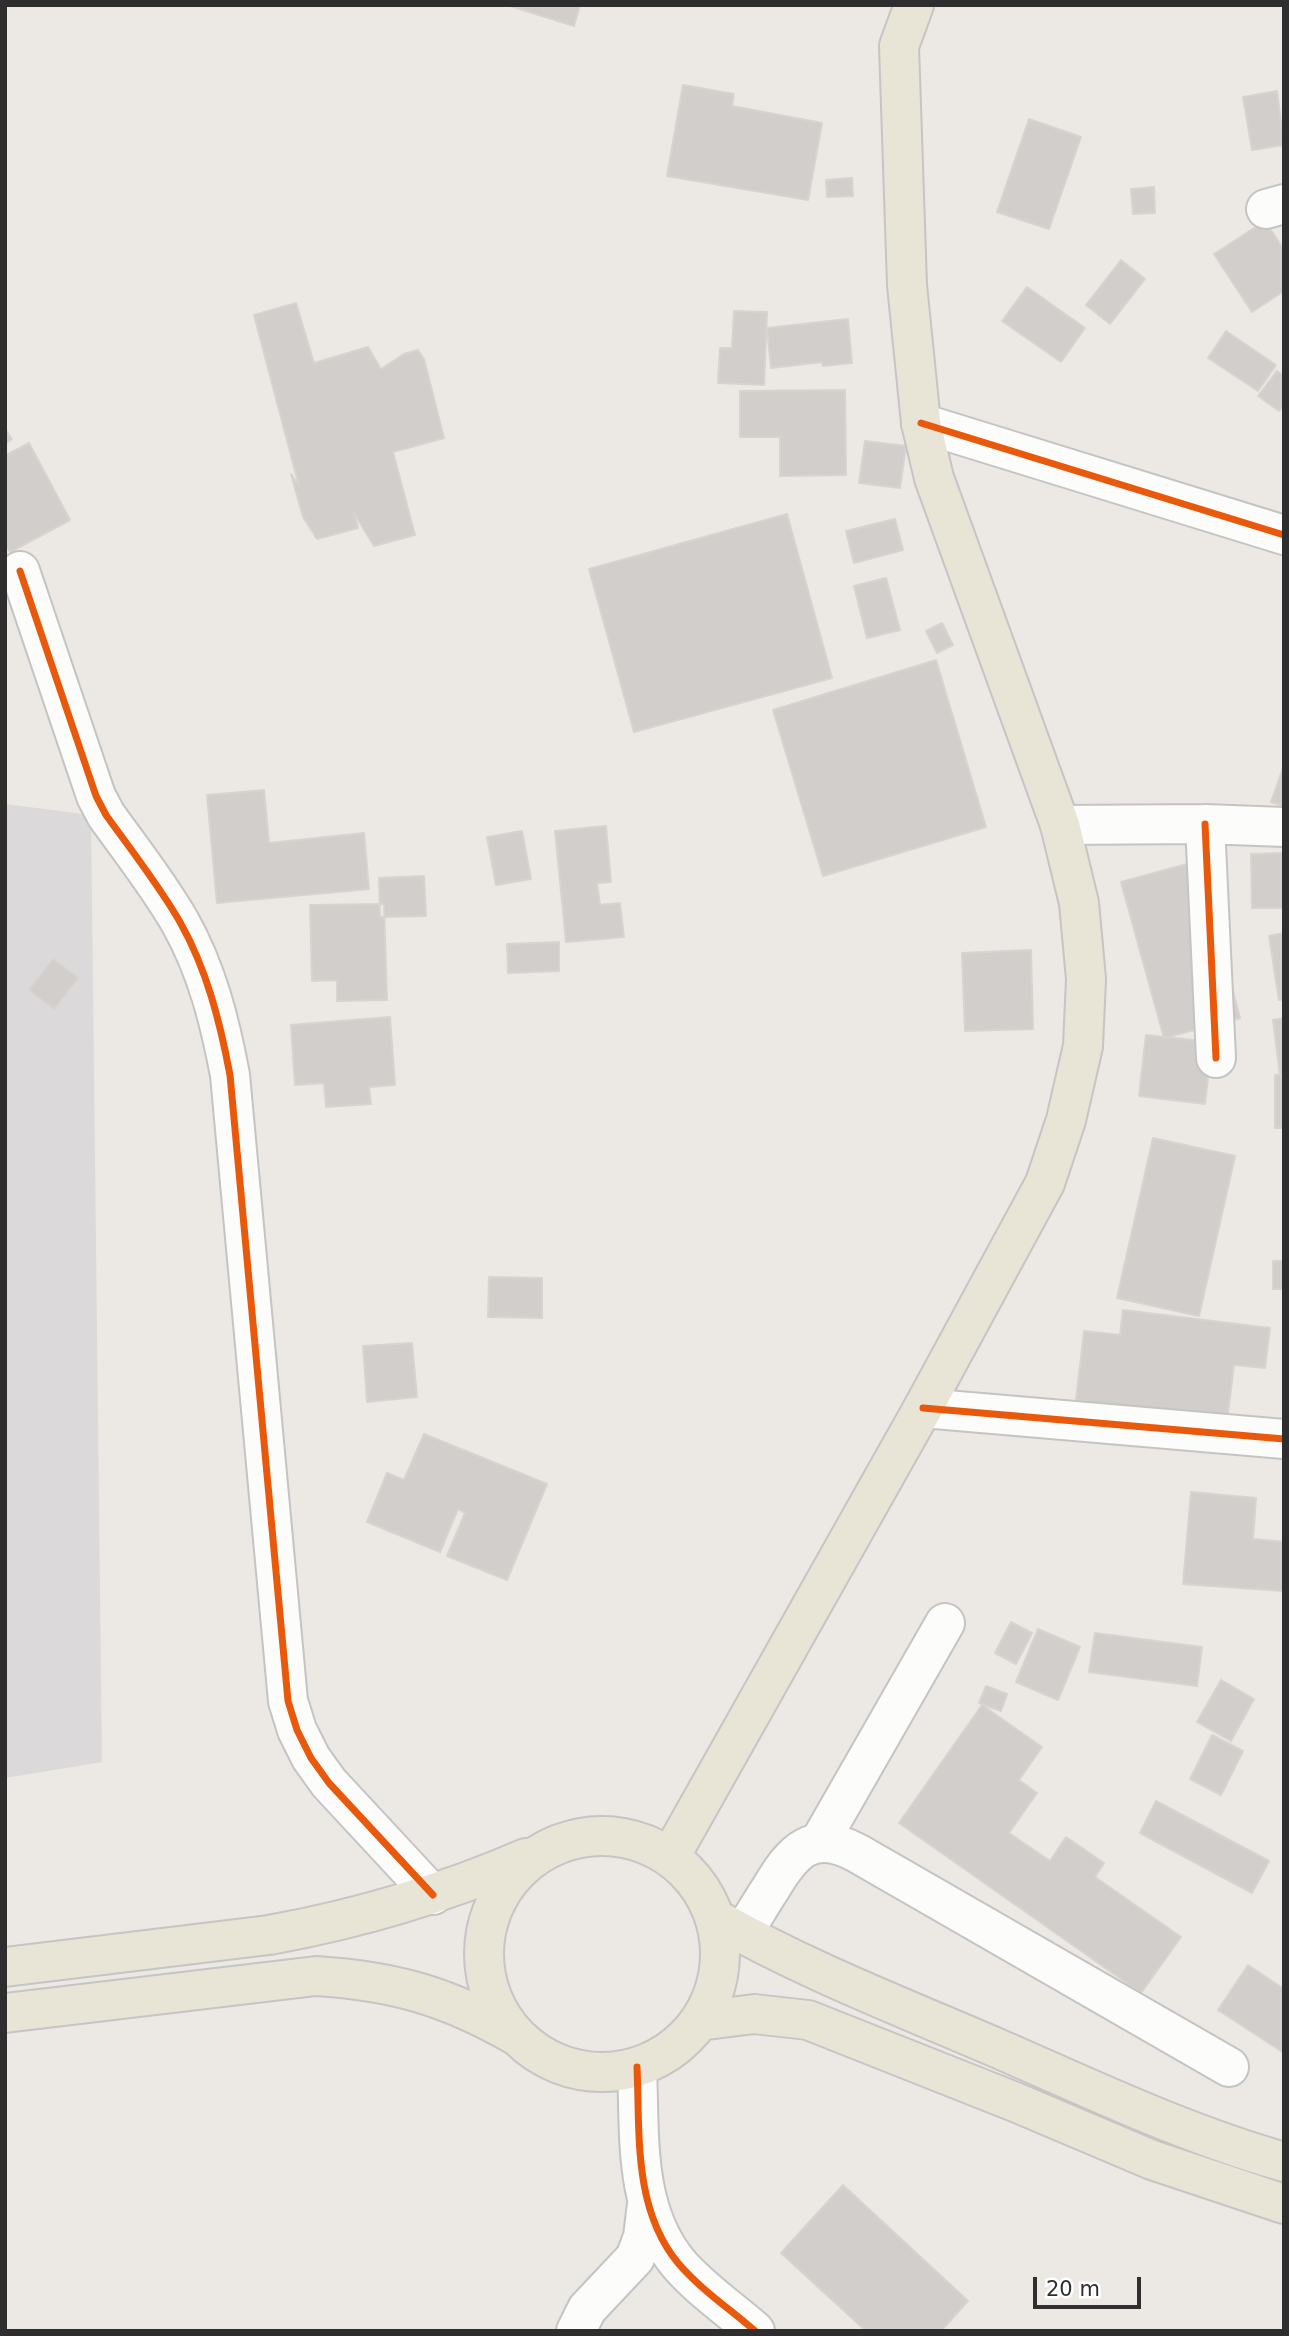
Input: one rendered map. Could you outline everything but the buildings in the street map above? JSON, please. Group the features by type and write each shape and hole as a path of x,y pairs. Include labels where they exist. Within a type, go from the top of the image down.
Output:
{"main road":[{"path":"670,1857 923,1408 1045,1183 1066,1119 1083,1046 1086,979 1079,903 1060,825 934,478 920,423 907,285 899,46 914,5"},
{"path":"5,1967 309,1928 433,1895 569,1840 595,1835 621,1837 647,1844 670,1857 690,1874 729,1927 851,1985 1158,2118 1284,2162"},
{"path":"515,2035 500,2014 489,1989 484,1963 485,1936 492,1910 505,1886 523,1866 544,1851"},
{"path":"5,2013 316,1976 369,1981 400,1986 440,1998 479,2014 559,2065 584,2071 611,2072 637,2067 661,2056 682,2041 699,2021 712,1998 719,1972 720,1945 729,1927"},
{"path":"309,1928 316,1976"},
{"path":"834,2028 851,1985"},
{"path":"699,2021 754,2014 808,2020 834,2028 1152,2160 1284,2204"}],"street":[{"path":"920,423 1284,535"},
{"path":"20,571 92,786 106,814 180,922 203,971 220,1022 230,1076 288,1701 311,1758 329,1783 433,1895"},
{"path":"1205,824 1216,1058"},
{"path":"1060,825 1205,824 1284,827"},
{"path":"923,1408 1284,1439"},
{"path":"819,1843 945,1623"},
{"path":"729,1927 797,1851 819,1843 839,1844 1229,2067"},
{"path":"637,2067 643,2180 647,2204 666,2245 679,2263 694,2280 755,2331"},
{"path":"576,2331 587,2309 635,2258 643,2238 647,2204"}],"shaded area":[{"path":"5,804 91,815 102,1762 5,1778"}],"cycle path":[{"path":"921,423 1284,535"},
{"path":"20,571 96,796 106,815 180,922 198,959 222,1035 230,1075 288,1701 297,1730 311,1758 329,1783 433,1895"},
{"path":"1205,824 1216,1058"},
{"path":"923,1408 1284,1439"},
{"path":"637,2067 642,2169 653,2219 663,2242 678,2263 705,2290 755,2331"}]}
